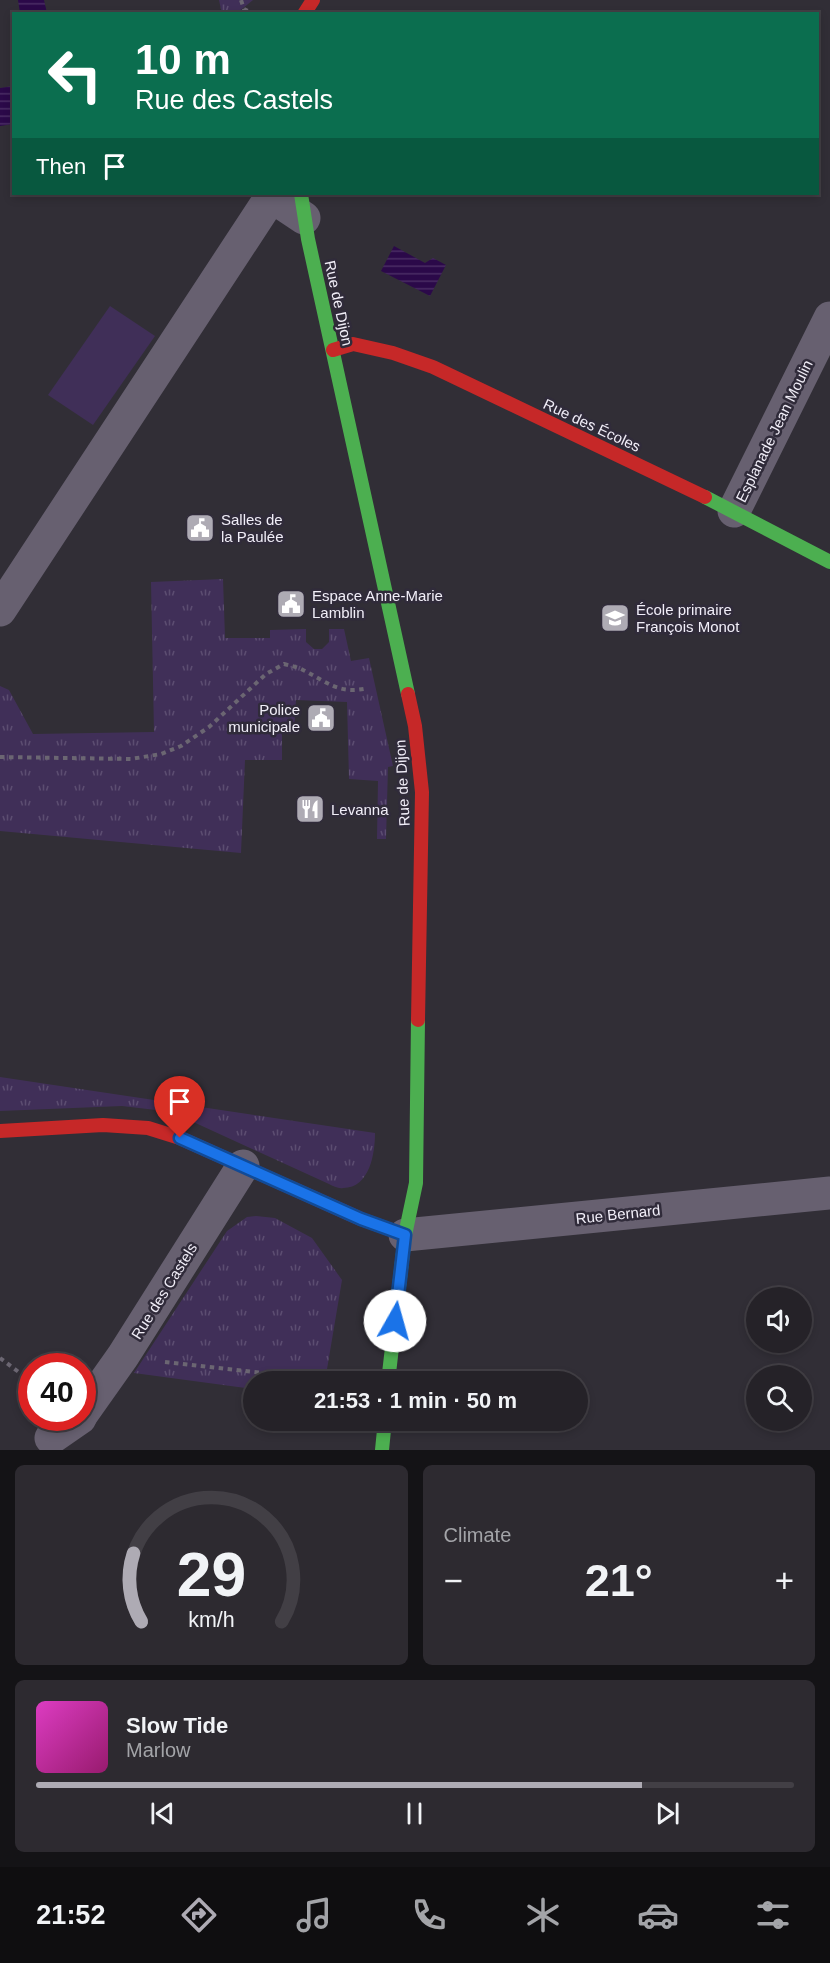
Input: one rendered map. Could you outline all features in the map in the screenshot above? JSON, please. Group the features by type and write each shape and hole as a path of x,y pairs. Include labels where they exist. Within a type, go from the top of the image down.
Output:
{"street":[{"path":"0,610 267,204 280,202 302,206"},
{"name":"Rue de Dijon","path":"302,206 415,726 422,792 416,1183 405,1235 389,1371"},
{"name":"Esplanade Jean Moulin","path":"734,511 830,318"},
{"name":"Rue des Écoles","path":"333,350 353,345 393,353 433,367 734,511 830,562"},
{"path":"0,1131 104,1125 148,1128 180,1138 361,1219 405,1235"},
{"name":"Rue des Castels","path":"96,1395 123,1356 243,1166"},
{"name":"Rue Bernard","path":"405,1235 830,1193"},
{"name":"Rue des Castels","path":"51,1438 61,1431"},
{"path":"382,1450 384,1431"}],"path":[{"path":"241,0 244,9 250,12"},
{"path":"0,757 130,759 161,754 182,746 209,728 266,674 284,664 303,669 335,687 358,690 404,680"},
{"path":"123,1356 243,1371"},
{"path":"0,1358 18,1372"}],"green space":[{"path":"219,0 253,0 238,12 222,12"},
{"path":"110,306 155,336 93,425 48,395"},
{"path":"223,579 225,638 270,638 270,630 306,629 306,642 314,649 322,649 329,642 329,629 344,629 351,661 369,658 393,766 388,767 386,839 377,839 378,781 349,779 347,702 296,700 294,733 282,733 282,760 245,760 241,853 0,831 0,686 9,690 33,734 154,732 151,582"},
{"path":"0,1077 375,1133 374,1150 365,1176 352,1186 338,1188 189,1120 156,1110 122,1106 0,1111"},
{"path":"247,1217 275,1218 312,1238 342,1280 327,1371 243,1371 243,1388 134,1373 227,1231"}],"shaded area":[{"path":"18,0 44,0 47,12 20,12"},
{"path":"12,86 12,124 0,126 0,88"},
{"path":"394,246 425,263 433,258 446,265 430,296 381,271"}],"traffic: fast":[{"path":"301,195 308,239 408,694"},
{"path":"705,497 830,562"},
{"path":"389,1371 405,1235 416,1183 418,1020"},
{"path":"382,1450 384,1431"}],"traffic: jam":[{"path":"305,12 313,0"},
{"path":"333,350 353,344 393,353 433,367 705,497"},
{"path":"408,694 415,726 422,792 418,1020"},
{"path":"0,1131 103,1125 148,1128 180,1138 361,1219 405,1235"}],"place":[{"name":"Salles de la Paulée","path":"200,528"},
{"name":"Espace Anne-Marie Lamblin","path":"291,604"},
{"name":"École primaire François Monot","path":"615,618"},
{"name":"Police municipale","path":"321,718"},
{"name":"Levanna","path":"310,809"}],"route":[{"path":"180,1138 361,1219 405,1235 395,1321"}]}
